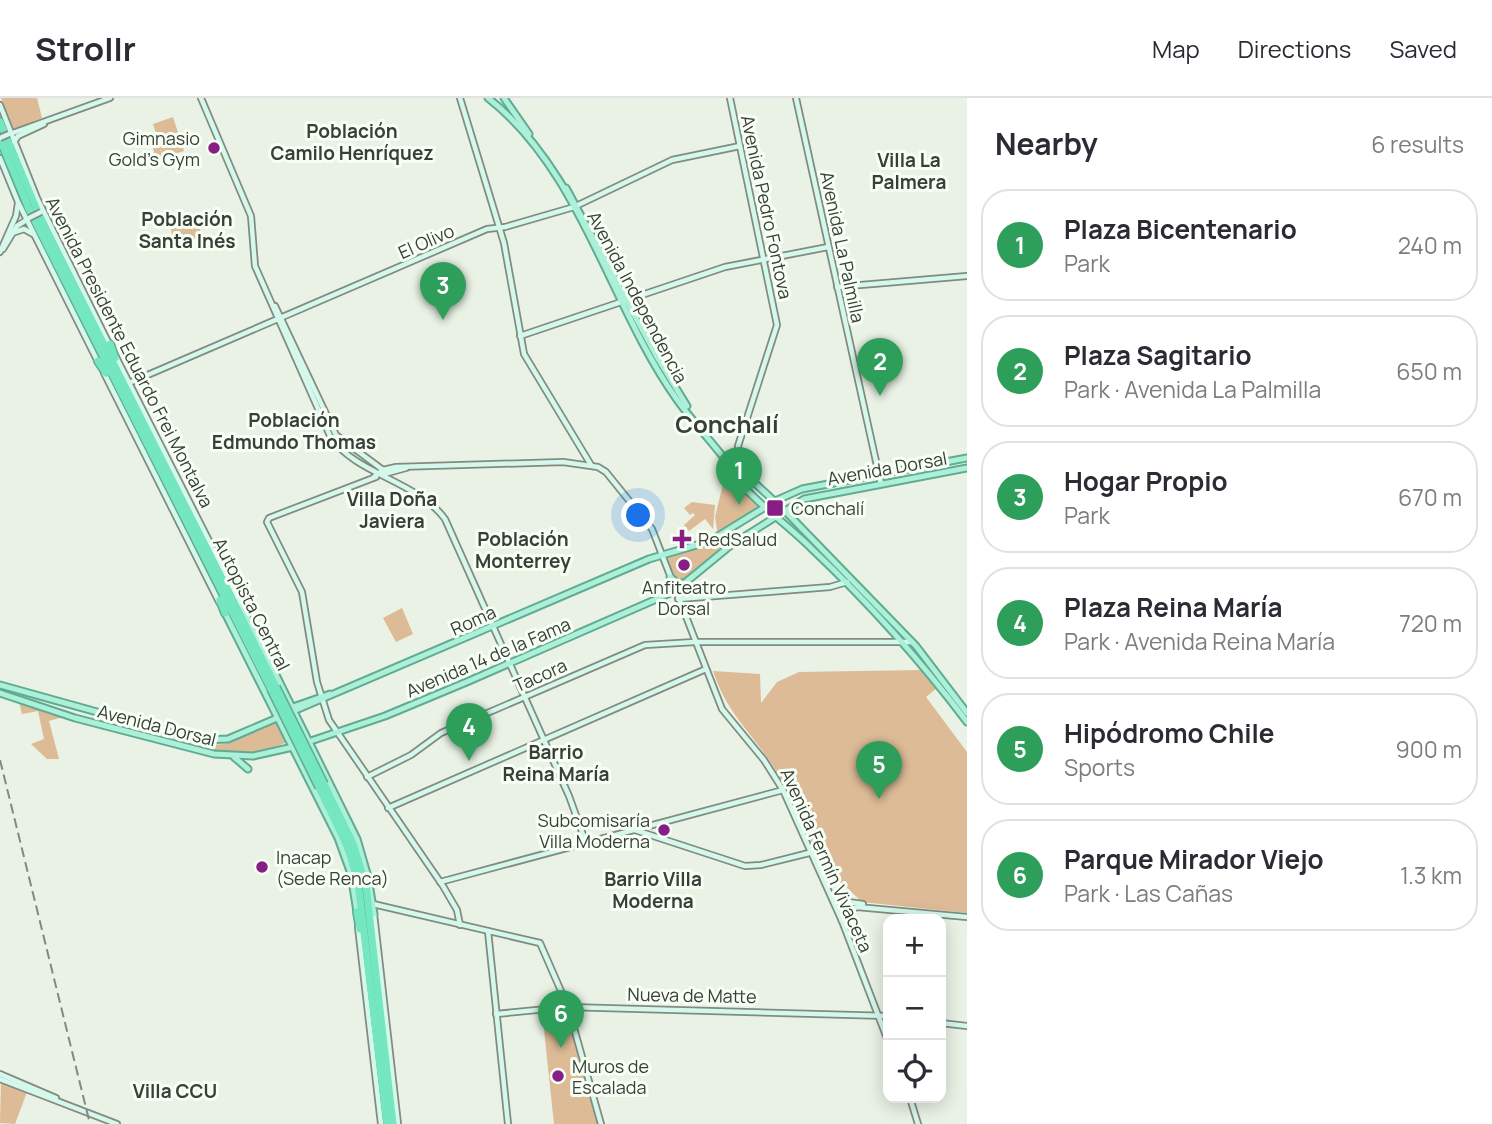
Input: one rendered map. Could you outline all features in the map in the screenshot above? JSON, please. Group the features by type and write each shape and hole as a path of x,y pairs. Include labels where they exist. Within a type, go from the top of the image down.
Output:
{"highway":[{"name":"Autopista Central","path":"0,122 32,200 127,399"},
{"name":"Autopista Central","path":"0,139 25,201 360,863 375,963 390,1098 396,1124"},
{"path":"110,344 127,399"},
{"path":"98,361 127,399"},
{"path":"212,568 225,613"},
{"path":"212,568 242,606"},
{"name":"Autopista Central","path":"321,785 354,865 380,1068 383,1123"},
{"path":"357,912 367,957"},
{"path":"374,914 375,963"}],"main road":[{"name":"Avenida Independencia","path":"490,98 527,137 576,206"},
{"name":"Avenida Independencia","path":"504,98 576,206 677,400 731,466 740,483 912,642 967,713"},
{"name":"Avenida Independencia","path":"624,302 681,398 741,471 783,509 901,641 967,722"},
{"name":"Avenida Dorsal","path":"662,554 710,541 775,501 802,489 967,458"},
{"name":"Avenida Dorsal","path":"675,591 688,583 718,555 783,509 818,495 967,468"},
{"name":"Roma","path":"294,709 337,694 662,554"},
{"path":"670,577 677,583 688,583"},
{"name":"Avenida 14 de la Fama","path":"310,741 408,707 675,591"},
{"name":"Avenida Presidente Eduardo Frei Montalva","path":"242,606 360,847 374,914"},
{"name":"Avenida Presidente Eduardo Frei Montalva","path":"225,613 344,850 357,912"},
{"name":"Avenida Dorsal","path":"0,685 115,719 204,740 233,737 279,719 294,709"},
{"name":"Avenida Dorsal","path":"0,693 75,718 234,757 293,747 310,741"},
{"path":"115,719 121,711"},
{"path":"234,757 248,769"},
{"path":"305,770 314,771 320,762"}],"street":[{"path":"0,139 110,98"},
{"path":"201,98 251,216 253,260 335,438 433,506 445,519 580,821 586,843"},
{"name":"Avenida Fermín Vivaceta","path":"460,98 499,227 528,365 591,465 604,470 646,521 662,554 723,712 764,760 783,790 842,922 888,1040"},
{"name":"Avenida Pedro Fontova","path":"730,98 777,322 775,338 738,446 741,471"},
{"name":"Avenida La Palmilla","path":"796,98 881,484"},
{"name":"Avenida Presidente Eduardo Frei Montalva","path":"0,105 42,211 242,606"},
{"path":"14,142 19,135 48,121"},
{"name":"El Olivo","path":"129,383 499,227 576,206 671,160 740,146"},
{"name":"Avenida Presidente Eduardo Frei Montalva","path":"0,158 18,202 225,613"},
{"path":"0,253 17,213 18,202"},
{"path":"0,253 12,234 28,219 42,211"},
{"path":"12,234 24,229 34,234"},
{"path":"520,336 725,267 828,247"},
{"path":"837,287 967,276"},
{"path":"460,925 455,907 440,882 336,733 321,698 302,592 267,520 318,496 382,472 408,467 559,461 591,465"},
{"path":"678,599 831,587 848,581"},
{"name":"Tacora","path":"367,777 411,755 441,733 642,645 695,642 912,642"},
{"path":"388,808 705,669"},
{"path":"440,882 635,830 645,830 783,790"},
{"path":"645,830 745,866 761,865 809,853"},
{"path":"832,900 967,917"},
{"path":"373,904 540,943 568,1006 601,1124"},
{"path":"842,922 855,907 881,908"},
{"name":"Avenida Presidente Eduardo Frei Montalva","path":"357,912 383,1123"},
{"name":"Avenida Presidente Eduardo Frei Montalva","path":"374,914 396,1124"},
{"path":"488,932 508,1124"},
{"name":"Nueva de Matte","path":"496,1014 568,1006 883,1015"},
{"path":"946,1024 967,1026"},
{"path":"0,1076 117,1124"},
{"path":"912,1103 918,1124"}],"shaded area":[{"path":"1,98 37,98 42,118 14,129"},
{"path":"173,117 184,151 163,157 160,148 162,158 156,160 153,148 160,146 153,124"},
{"path":"197,215 202,238 174,244 169,220"},
{"path":"726,472 731,472 762,508 718,536 715,517"},
{"path":"692,502 715,505 713,529 705,519 689,531 684,525 695,515 690,515 684,508"},
{"path":"728,540 686,582 674,579 667,555"},
{"path":"402,608 413,634 396,642 383,618"},
{"path":"922,670 937,688 926,697 967,752 967,913 862,902 842,883 830,883 782,780 732,711 713,671 760,674 761,703 777,682 799,672"},
{"path":"19,702 63,717 49,721 59,759 47,759 31,744 44,739 38,711 22,714"},
{"path":"276,722 287,742 276,747 240,753 192,746 224,744"},
{"path":"565,1009 599,1124 554,1124 542,1011"},
{"path":"1,1082 27,1092 15,1124 0,1123"}],"railway":[{"path":"0,760 90,1124"}],"place":[{"name":"Gimnasio Gold's Gym","path":"214,148"},
{"name":"Hogar Propio","path":"443,320"},
{"name":"Plaza Sagitario","path":"880,396"},
{"name":"Plaza Bicentenario","path":"739,505"},
{"name":"Conchalí","path":"775,508"},
{"name":"RedSalud","path":"682,539"},
{"name":"Anfiteatro Dorsal","path":"684,565"},
{"name":"Plaza Reina María","path":"469,761"},
{"name":"Hipódromo Chile","path":"879,799"},
{"name":"Subcomisaría Villa Moderna","path":"664,830"},
{"name":"Inacap (Sede Renca)","path":"262,867"},
{"name":"Parque Mirador Viejo","path":"561,1048"},
{"name":"Muros de Escalada","path":"558,1076"}],"district":[{"name":"Población Camilo Henríquez","path":"352,142"},
{"name":"Villa La Palmera","path":"909,171"},
{"name":"Población Santa Inés","path":"187,230"},
{"name":"Conchalí","path":"727,423"},
{"name":"Población Edmundo Thomas","path":"294,431"},
{"name":"Villa Doña Javiera","path":"392,510"},
{"name":"Población Monterrey","path":"523,550"},
{"name":"Barrio Reina María","path":"556,763"},
{"name":"Barrio Villa Moderna","path":"653,890"},
{"name":"Villa CCU","path":"175,1091"}]}
